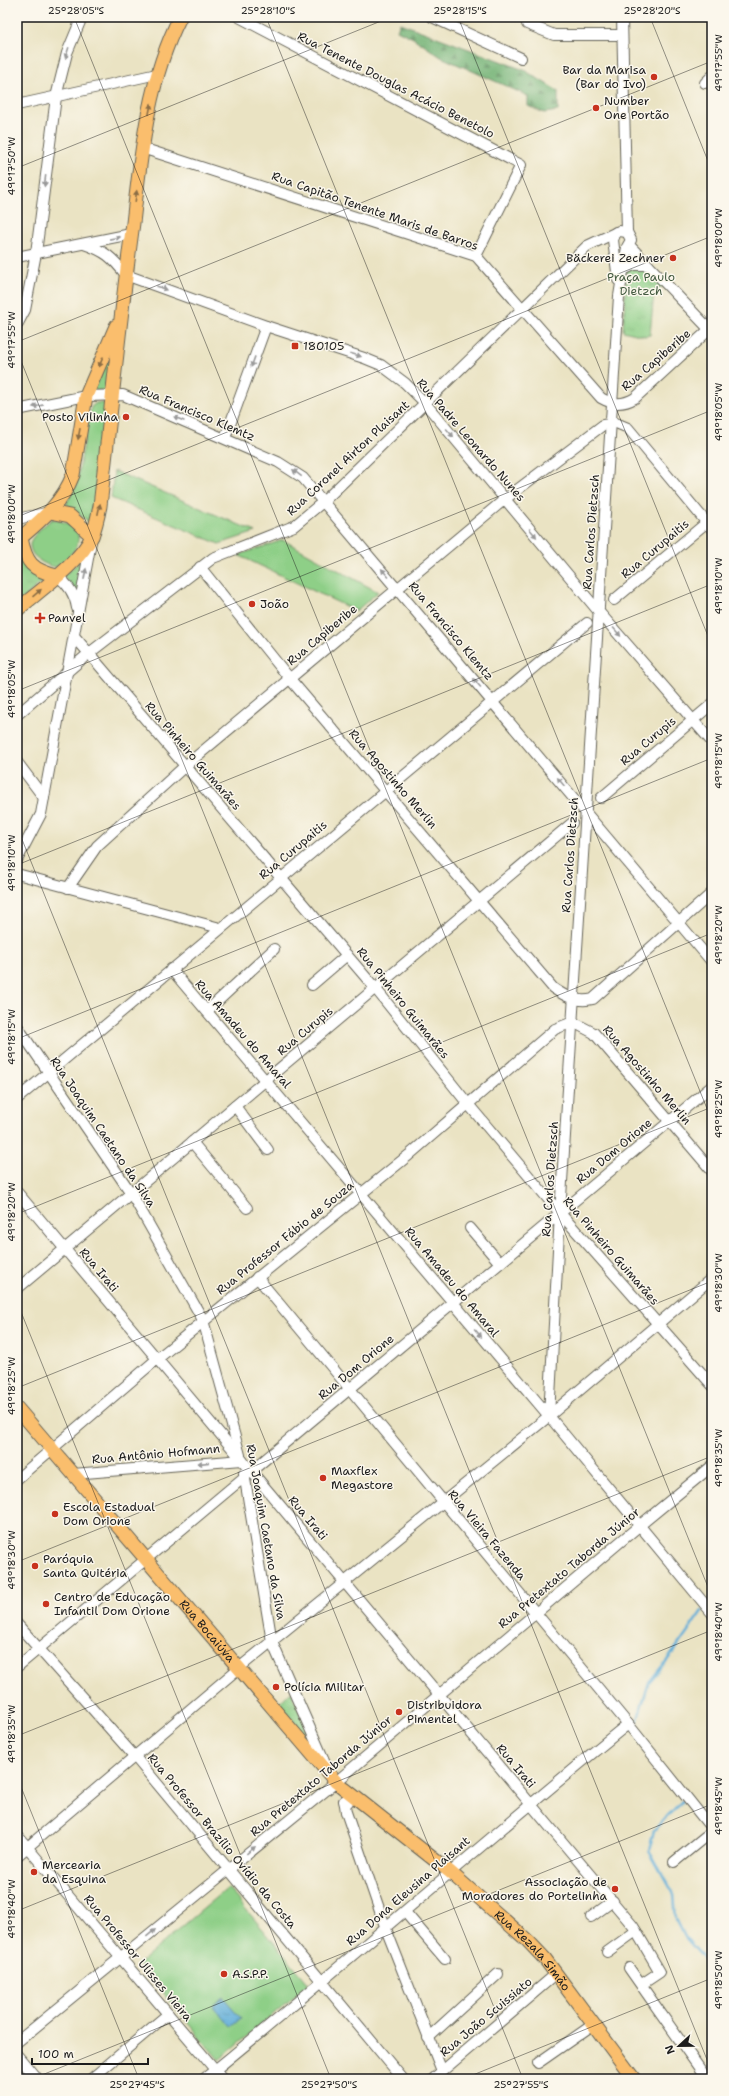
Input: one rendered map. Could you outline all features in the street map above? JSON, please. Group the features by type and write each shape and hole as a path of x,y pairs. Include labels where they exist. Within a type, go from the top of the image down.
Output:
{"main road":[{"path":"17,610 76,559 92,536 100,506 142,148 157,74 171,35 180,17"},
{"path":"57,576 41,572 33,566 18,537 50,512 62,499 73,475 86,396 122,314"},
{"path":"50,512 70,516 92,536"},
{"name":"Rua Bocaiúva","path":"17,1408 333,1779"},
{"name":"Rua Rezala Simão","path":"333,1779 450,1872 528,1941 556,1974 634,2079"}],"street":[{"path":"17,325 25,310 36,253 56,97 67,53 82,17"},
{"name":"Rua Tenente Douglas Acácio Benetolo","path":"239,17 521,165 476,256"},
{"path":"432,17 521,58"},
{"name":"Rua Carlos Dietzsch","path":"619,296 613,237 620,232 625,185 622,17"},
{"path":"528,24 554,35 622,35"},
{"path":"17,105 157,74"},
{"name":"Rua Capitão Tenente Maris de Barros","path":"142,148 476,256 601,398 613,403"},
{"name":"Rua Carlos Dietzsch","path":"549,1416 560,1213 619,296 628,246 631,240 620,232"},
{"name":"Rua Coronel Airton Plaisant","path":"17,715 88,654 200,567 228,550 275,535 294,526 324,501 587,246 620,232"},
{"path":"17,257 131,234"},
{"path":"595,242 615,246 620,249 628,246 711,329"},
{"path":"84,244 99,249 112,257 126,275"},
{"path":"623,270 634,265 648,265"},
{"name":"Rua Padre Leonardo Nunes","path":"126,275 266,326 364,358 381,365 405,383 425,403 599,612 712,742"},
{"path":"225,438 266,326"},
{"name":"Rua Capiberibe","path":"613,403 622,404 635,398 711,329"},
{"name":"Rua Francisco Klemtz","path":"17,410 86,396 123,396 225,438 291,468 303,478 324,501 712,962"},
{"path":"611,423 621,424 628,428 710,523"},
{"name":"Rua Capiberibe","path":"68,888 97,846 185,766 505,499 600,427 611,423"},
{"path":"17,519 50,512"},
{"name":"Rua Curupaitis","path":"614,600 710,523"},
{"path":"17,860 41,814 75,637 92,536"},
{"name":"Rua Agostinho Merlin","path":"200,567 290,679 480,900 553,988 574,1000"},
{"path":"57,576 70,588 76,600 78,612"},
{"name":"Rua Curupaitis","path":"17,1099 280,877 587,623"},
{"name":"Rua Pinheiro Guimarães","path":"75,637 375,988 468,1104 560,1213 712,1385"},
{"name":"Rua Curupis","path":"600,798 712,704"},
{"path":"17,762 44,798"},
{"name":"Rua Curupis","path":"17,1289 572,822"},
{"path":"17,874 220,928"},
{"path":"574,1000 587,1001 593,999 712,893"},
{"path":"207,1011 274,949"},
{"path":"312,985 347,955"},
{"name":"Rua Amadeu do Amaral","path":"170,969 266,1080 549,1416 712,1613"},
{"name":"Rua Agostinho Merlin","path":"573,1022 594,1033 712,1171"},
{"name":"Rua Professor Fábio de Souza","path":"17,1479 203,1320 361,1194 555,1028 573,1022"},
{"name":"Rua Joaquim Caetano da Silva","path":"17,1026 131,1193 203,1320 242,1460"},
{"name":"Rua Dom Orione","path":"17,1667 453,1303 499,1262 712,1086"},
{"path":"235,1106 268,1150"},
{"path":"192,1142 247,1208"},
{"name":"Rua Irati","path":"17,1192 242,1460 248,1474 345,1582 613,1901 636,1931 660,1972 642,1984"},
{"path":"470,1228 499,1262"},
{"name":"Rua Vieira Fazenda","path":"257,1277 443,1503 628,1724 712,1830"},
{"path":"17,1856 239,1668 549,1416 712,1278"},
{"name":"Rua Antônio Hofmann","path":"73,1474 242,1460"},
{"name":"Rua Pretextato Taborda Júnior","path":"17,2042 228,1869 333,1779 439,1694 712,1466"},
{"name":"Rua Joaquim Caetano da Silva","path":"248,1474 272,1642 333,1779"},
{"name":"Rua Professor Brazílio Ovídio da Costa","path":"17,1624 135,1757 403,2079"},
{"name":"Rua Dona Eleusina Plaisant","path":"204,2079 321,1981 386,1929 530,1804 628,1724"},
{"path":"345,1805 386,1929 442,2071"},
{"path":"674,1862 712,1830"},
{"name":"Rua Professor Ulisses Vieira","path":"17,1835 223,2079"},
{"path":"591,1917 613,1901"},
{"path":"405,1912 445,1959"},
{"path":"607,1952 636,1931"},
{"path":"630,1968 707,2079"},
{"path":"428,2038 498,1974"},
{"name":"Rua João Scuissiato","path":"433,2079 556,1974"},
{"path":"91,2079 168,2014"},
{"path":"538,2063 594,2024"},
{"path":"17,2055 37,2079"}],"green space":[{"path":"400,23 524,70 558,91 558,111 544,113 528,106 528,96 441,57 413,38 397,30"},
{"name":"Praça Paulo Dietzch","path":"628,249 664,286 654,292 650,335 644,336 623,331"},
{"path":"117,335 110,390 93,391"},
{"path":"96,403 103,403 107,407 95,507 90,523 66,504 76,485 91,407"},
{"path":"114,471 256,532 219,544 111,498"},
{"path":"52,519 64,522 73,527 77,533 78,539 72,553 56,567 40,561 35,557 30,547 36,533"},
{"path":"283,540 378,592 356,611 238,555"},
{"path":"17,549 47,577 17,604"},
{"path":"85,557 78,598 63,576"},
{"path":"291,1691 313,1744 279,1704"},
{"name":"A.S.P.P.","path":"228,1888 309,1984 219,2060 138,1964"}],"water":[{"path":"223,1997 241,2018 231,2027 213,2005"}],"waterway":[{"path":"637,1722 649,1682 669,1658 702,1611"},
{"path":"682,1801 654,1830 649,1851 674,1895 676,1919 685,1937 712,1968"}],"place":[{"name":"Bar da Marisa (Bar do Ivo)","path":"654,77"},
{"name":"Number One Portão","path":"596,108"},
{"name":"Bäckerei Zechner","path":"673,258"},
{"name":"180105","path":"295,346"},
{"name":"Posto Vilinha","path":"126,417"},
{"name":"João","path":"252,604"},
{"name":"Panvel","path":"40,618"},
{"name":"Maxflex Megastore","path":"323,1478"},
{"name":"Escola Estadual Dom Orione","path":"55,1514"},
{"name":"Paróquia Santa Quitéria","path":"35,1566"},
{"name":"Centro de Educação Infantil Dom Orione","path":"46,1604"},
{"name":"Polícia Militar","path":"276,1687"},
{"name":"Distribuidora Pimentel","path":"399,1712"},
{"name":"Mercearia da Esquina","path":"34,1872"},
{"name":"Associação de Moradores do Portelinha","path":"615,1889"},
{"name":"A.S.P.P.","path":"224,1974"}]}
